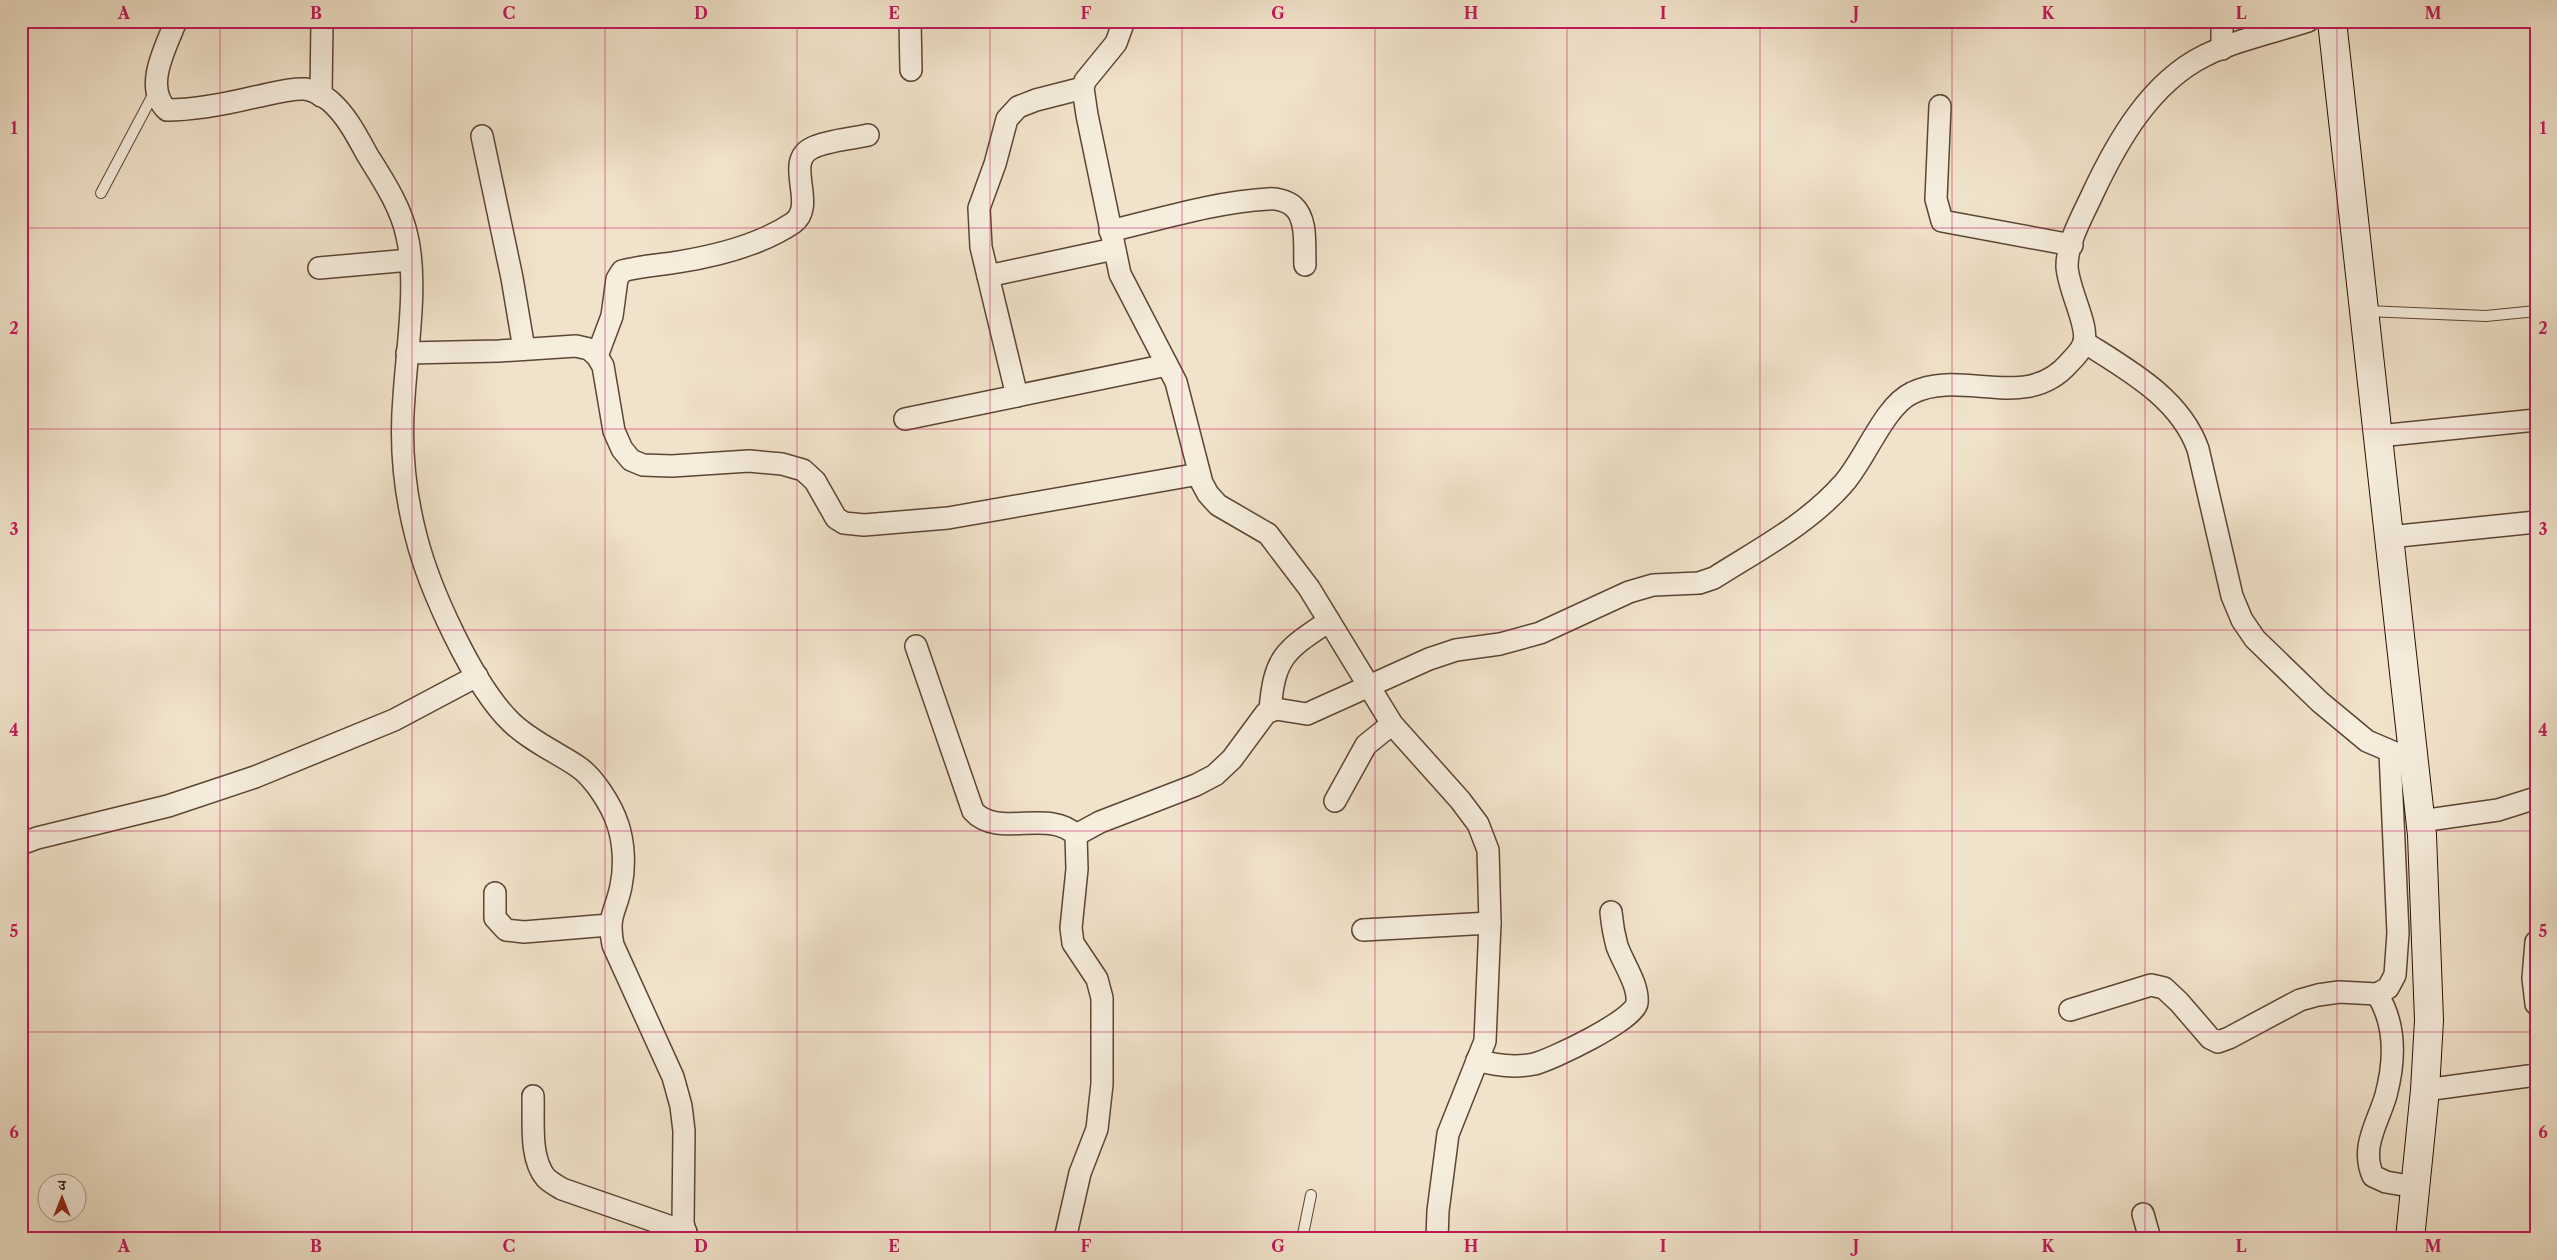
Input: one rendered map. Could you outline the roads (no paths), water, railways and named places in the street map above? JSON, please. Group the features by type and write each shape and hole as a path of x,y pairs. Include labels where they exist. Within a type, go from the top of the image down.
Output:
{"street":[{"path":"176,21 165,48 156,90 160,103 167,110 189,110 287,90 306,89 321,96 343,114 393,200 407,233 410,260 402,446 406,488 416,536 429,576 477,676 491,699 513,724 545,747 580,768 607,800 619,826 624,863 621,887 609,926 613,945 673,1077 682,1106 684,1131 682,1197 686,1236 562,1189 547,1179 539,1167 535,1154 533,1096"},
{"path":"321,96 322,21"},
{"path":"910,21 911,70"},
{"path":"1124,21 1116,43 1085,81 1083,88 1120,274 1176,382 1199,474 1208,494 1218,505 1268,534 1309,588 1392,724 1460,800 1478,824 1488,850 1490,923 1485,1041 1448,1134 1438,1211 1437,1239"},
{"path":"2222,21 2222,49"},
{"path":"1076,835 1100,822 1196,785 1215,774 1232,759 1266,713 1270,711 1276,709 1307,714 1429,659 1456,650 1500,644 1540,633 1629,592 1653,585 1699,583 1714,578 1806,518 1844,484 1896,405 1912,393 1951,386 2008,388 2036,385 2045,382 2066,366 2084,342 2086,329 2069,286 2067,264 2075,233 2113,151 2129,126 2180,71 2202,57 2308,21"},
{"path":"2070,1010 2151,984 2164,988 2179,1002 2210,1038 2218,1042 2300,1000 2318,994 2339,992 2377,994 2388,988 2395,975 2398,933 2402,756 2389,537 2366,311 2332,21"},
{"path":"1017,396 981,248 979,208 996,164 1007,119 1018,107 1036,100 1083,88"},
{"path":"1940,106 1936,199 1942,221 2072,245"},
{"path":"597,356 612,316 617,279 622,271 718,255 757,240 794,222 801,214 803,205 800,173 804,154 813,148 868,135"},
{"path":"482,136 512,278 524,349"},
{"path":"988,276 1221,206 1270,198 1293,206 1300,215 1304,265"},
{"path":"319,268 410,260"},
{"path":"2084,342 2152,388 2176,410 2192,431 2198,449 2232,596 2242,620 2255,639 2320,702 2367,741 2402,756"},
{"path":"407,353 576,346 589,349 597,356 603,366 614,431 622,449 631,460 642,465 672,466 749,461 782,464 802,470 815,481 836,518 844,523 864,525 948,518 1199,474"},
{"path":"905,419 1167,365"},
{"path":"2379,436 2536,420"},
{"path":"2389,537 2536,522"},
{"path":"1270,711 1274,676 1280,661 1293,644 1329,621"},
{"path":"916,646 973,811 979,818 990,822 1058,825 1070,829 1076,835 1077,869 1070,928 1073,943 1097,979 1102,998 1102,1084 1097,1129 1080,1173 1065,1239"},
{"path":"21,844 37,838 168,806 255,777 394,720 477,676"},
{"path":"1335,801 1366,745 1392,724"},
{"path":"2402,756 2421,821 2428,940 2429,1020 2425,1090 2415,1187 2407,1238"},
{"path":"2421,821 2498,810 2536,798"},
{"path":"495,893 495,918 506,930 524,932 609,926"},
{"path":"1478,1060 1499,1067 1533,1064 1555,1057 1624,1019 1635,1010 1637,1002 1634,988 1618,946 1611,912"},
{"path":"1363,930 1490,923"},
{"path":"2536,942 2533,978 2536,1004"},
{"path":"2377,994 2387,1009 2390,1024 2392,1069 2386,1095 2367,1149 2368,1164 2373,1176 2386,1182 2415,1187"},
{"path":"2425,1090 2536,1075"},
{"path":"2143,1214 2150,1239"}],"lane":[{"path":"101,193 156,90"},
{"path":"2366,311 2486,316 2536,311"},
{"path":"1302,1239 1311,1196"}]}
